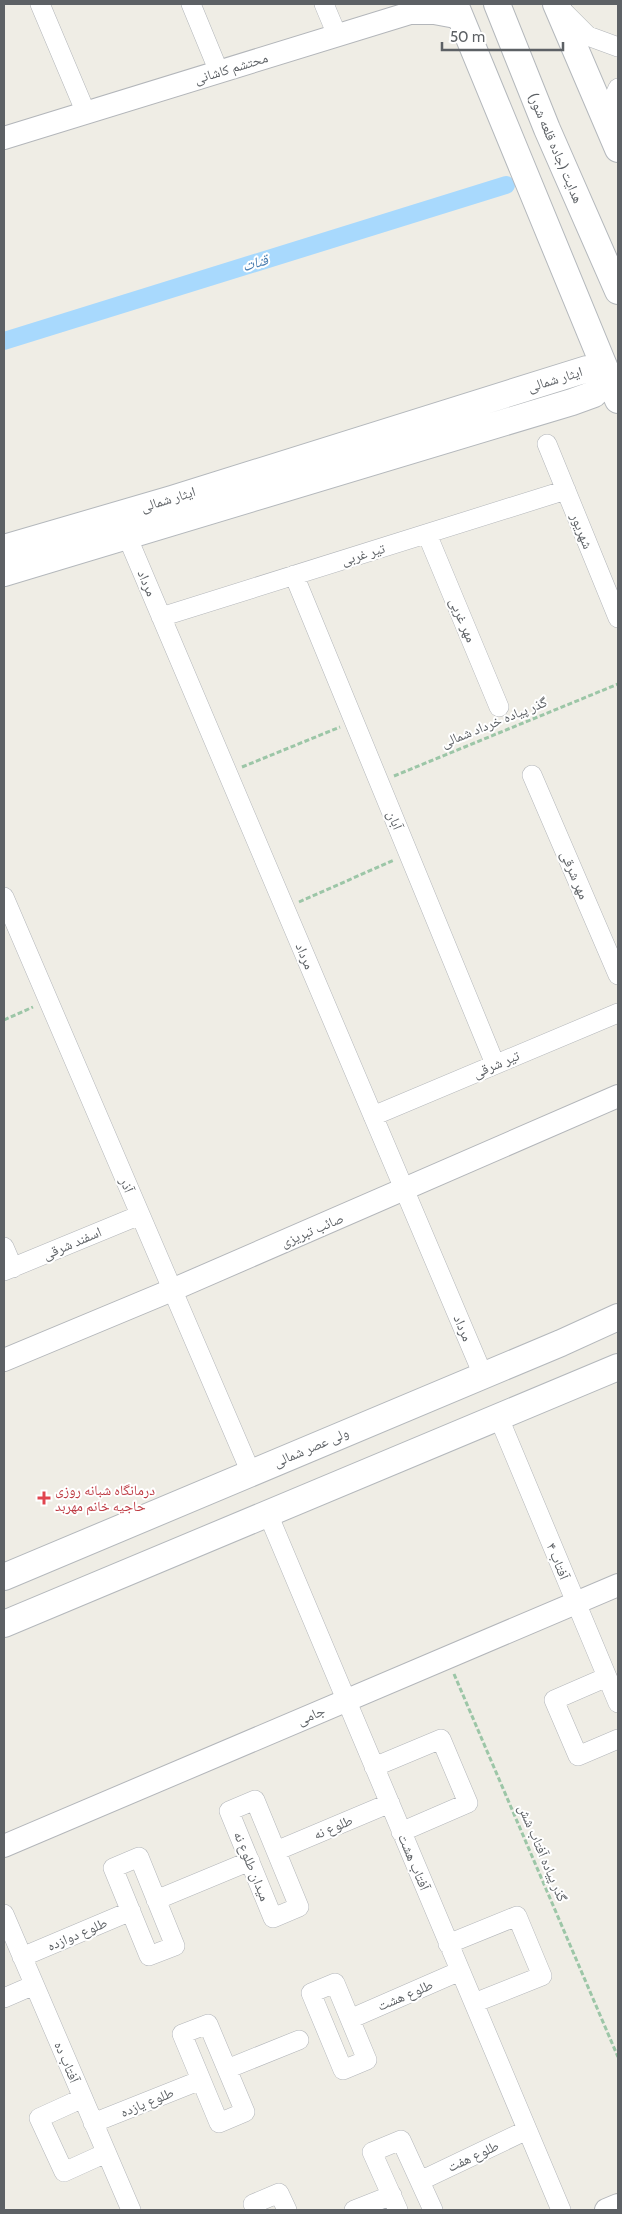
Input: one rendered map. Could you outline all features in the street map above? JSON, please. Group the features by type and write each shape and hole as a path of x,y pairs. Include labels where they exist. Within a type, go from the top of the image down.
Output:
{"main road":[{"name":"هدایت (جاده قلعه شور)","path":"497,4 547,129 618,291"},
{"path":"556,4 613,139"},
{"path":"458,11 613,388"},
{"name":"ایثار شمالی","path":"5,562 181,496 586,369 613,388"},
{"name":"ایثار شمالی","path":"5,562 127,536 613,388"},
{"name":"ولی عصر شمالی","path":"4,1576 618,1317"},
{"path":"4,1624 618,1367"}],"street":[{"path":"40,4 86,113"},
{"path":"190,4 219,72"},
{"path":"324,4 337,35"},
{"path":"556,4 588,36 618,47"},
{"name":"محتشم کاشانی","path":"4,138 410,14 458,11"},
{"path":"613,139 611,104 618,88"},
{"name":"شهریور","path":"547,444 618,618"},
{"name":"تیر غربی","path":"161,617 566,490"},
{"name":"مهر غربی","path":"427,534 499,707"},
{"name":"مرداد","path":"127,536 483,1375"},
{"name":"آبان","path":"294,575 495,1064"},
{"name":"مهر شرقی","path":"532,775 618,975"},
{"name":"آذر","path":"4,897 251,1473"},
{"name":"تیر شرقی","path":"373,1116 618,1012"},
{"name":"صائب تبریزی","path":"4,1360 172,1290 618,1096"},
{"name":"اسفند شرقی","path":"8,1270 140,1215"},
{"path":"4,1247 8,1270"},
{"name":"آفتاب ۴","path":"499,1418 618,1700"},
{"name":"آفتاب هشت","path":"268,1514 561,2210"},
{"name":"جامی","path":"4,1846 618,1585"},
{"path":"607,1677 554,1700 578,1756 618,1739"},
{"path":"374,1767 441,1739 468,1803 402,1832"},
{"name":"میدان طلوع نه","path":"255,1800 276,1851 299,1907 273,1918 229,1810 255,1800"},
{"name":"طلوع نه","path":"276,1851 390,1804"},
{"path":"139,1857 156,1900 175,1946 149,1956 113,1868 139,1857"},
{"path":"156,1900 250,1861"},
{"name":"طلوع دوازده","path":"22,1957 131,1911"},
{"path":"448,1944 517,1916 542,1976 474,2003"},
{"name":"آفتاب ده","path":"6,1926 22,1957 131,2210"},
{"name":"طلوع هشت","path":"350,2019 460,1972"},
{"path":"4,1998 34,1985"},
{"path":"208,2024 227,2069 245,2112 219,2123 182,2034 208,2024"},
{"path":"227,2069 300,2040"},
{"name":"طلوع یازده","path":"94,2124 201,2080"},
{"path":"83,2098 39,2118 64,2172 106,2153"},
{"name":"طلوع هفت","path":"420,2181 527,2130"},
{"path":"354,2210 395,2203 372,2152 401,2140 433,2210"},
{"path":"256,2210 253,2204 279,2193 287,2210"},
{"path":"606,2210 618,2205"}],"path":[{"name":"گذر پیاده خرداد شمالی","path":"379,782 618,684"},
{"path":"227,773 354,721"},
{"path":"285,908 409,854"},
{"path":"4,1020 48,1001"},
{"name":"گذر پیاده آفتاب شش","path":"447,1657 618,2057"}],"waterway":[{"name":"قنات","path":"4,341 506,185"}],"place":[{"name":"درمانگاه شبانه‌ روزی حاجیه‌ خانم مهربد","path":"44,1498"}]}
